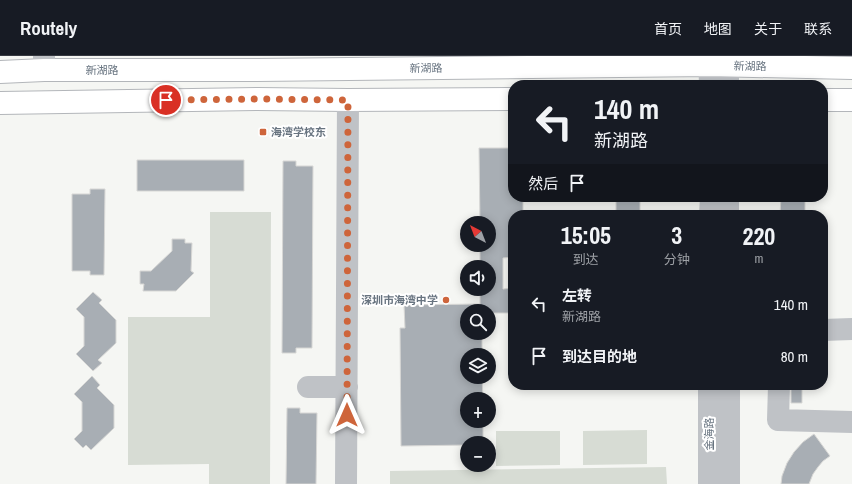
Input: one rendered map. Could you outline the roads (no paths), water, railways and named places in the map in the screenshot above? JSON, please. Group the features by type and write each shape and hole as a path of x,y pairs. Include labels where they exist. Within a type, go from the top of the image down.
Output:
{"main road":[{"path":"632,66 656,56"},
{"path":"780,56 802,67"},
{"name":"新湖路","path":"0,72 44,63 632,66 719,69 802,67 852,68"},
{"path":"0,103 257,99 508,99"},
{"path":"828,100 852,100"}],"street":[{"path":"346,484 348,100"},
{"path":"828,330 852,329"},
{"path":"308,387 347,388"},
{"name":"金海路","path":"709,390 709,484"},
{"name":"金海路","path":"729,390 729,484"},
{"path":"779,390 778,420 852,422"}],"place":[{"name":"海湾学校东","path":"263,132"},
{"name":"深圳市海湾中学","path":"446,300"}]}
